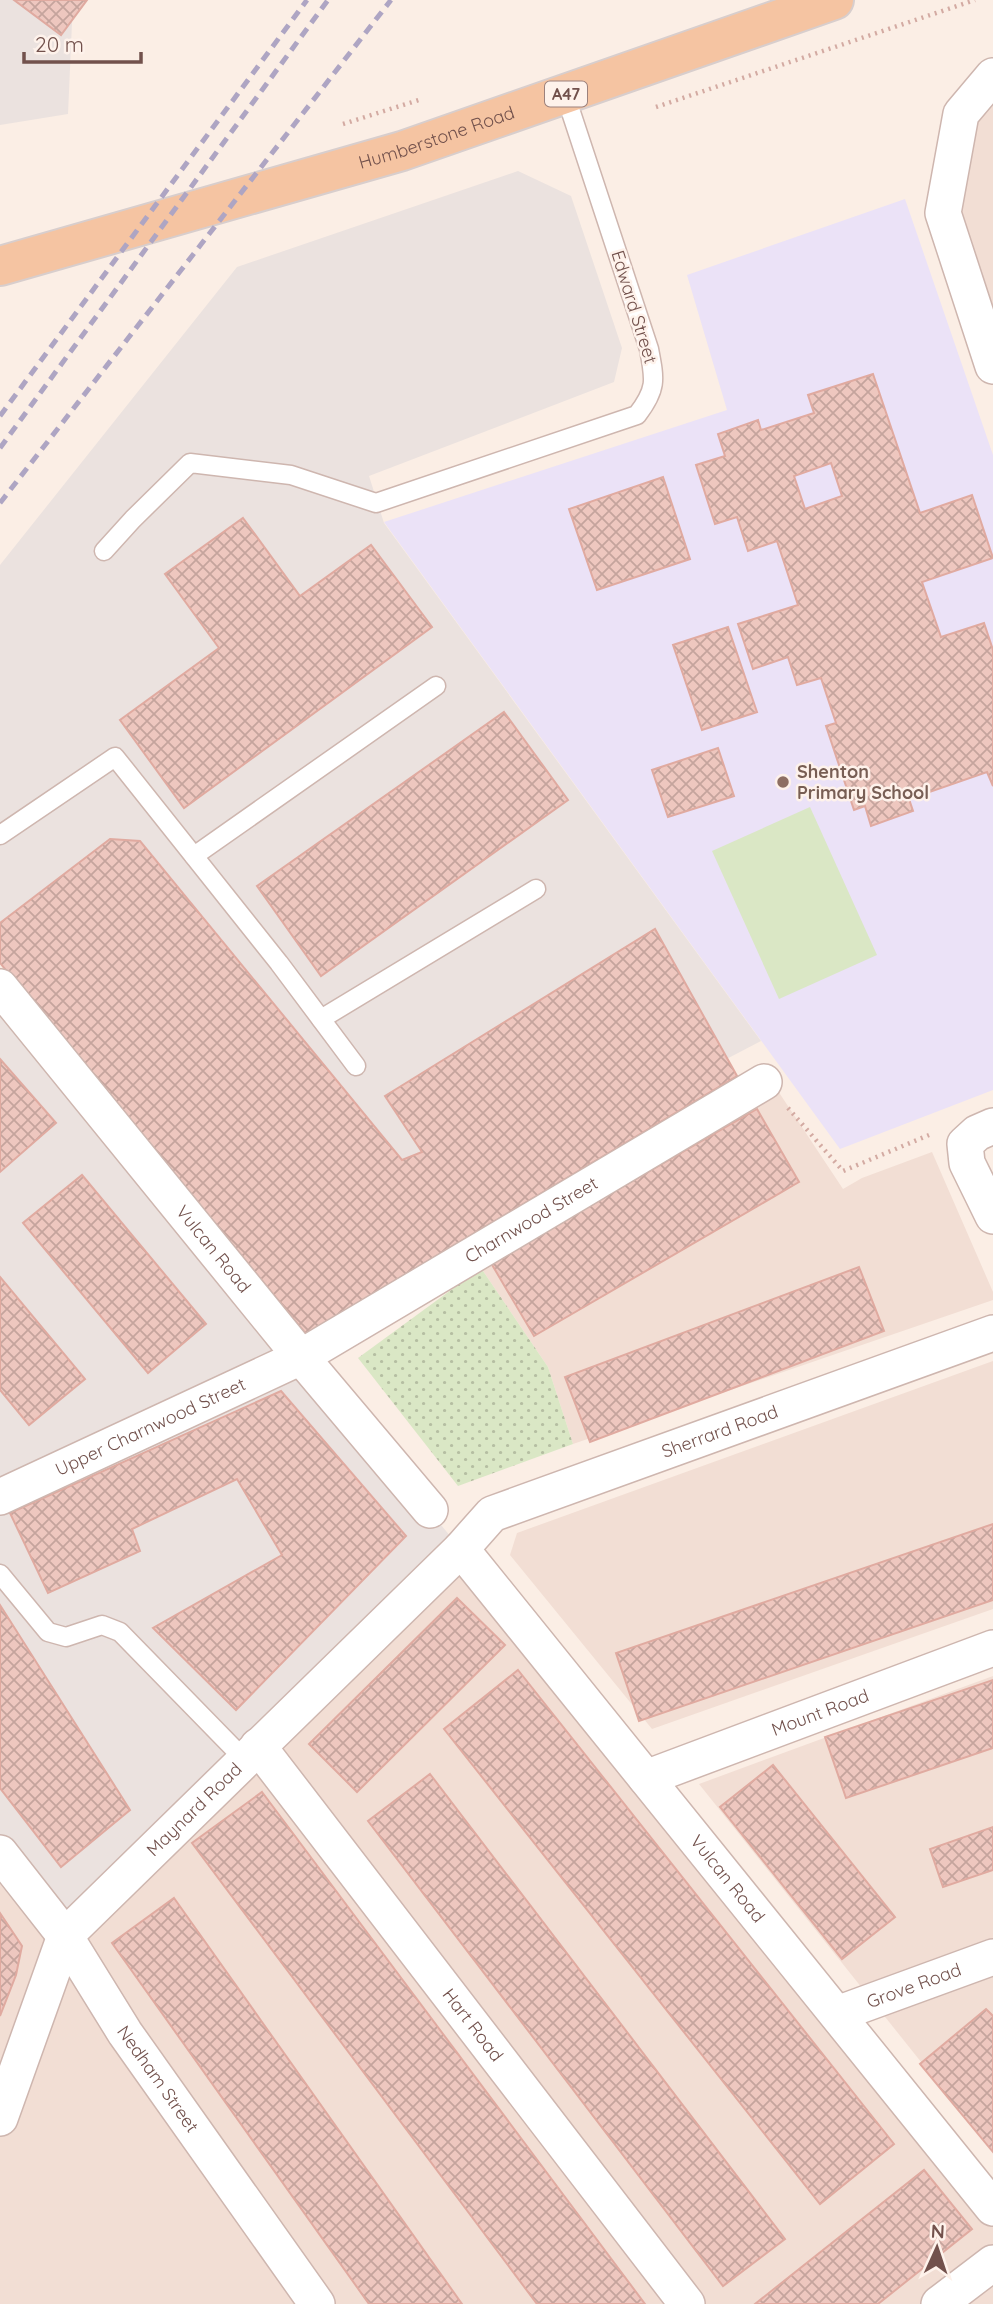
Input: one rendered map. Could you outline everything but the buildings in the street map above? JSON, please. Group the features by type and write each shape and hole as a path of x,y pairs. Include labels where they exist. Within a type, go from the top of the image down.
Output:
{"main road":[{"name":"Humberstone Road","path":"10,260 389,155 834,0"}],"street":[{"path":"993,76 961,114 943,213 993,366"},
{"name":"Vulcan Road","path":"0,987 301,1357 430,1510"},
{"name":"Charnwood Street","path":"301,1357 764,1082"},
{"path":"979,1135 967,1163 993,1216"},
{"name":"Sherrard Road","path":"461,1549 492,1514 993,1334"},
{"name":"Upper Charnwood Street","path":"0,1497 301,1357"},
{"name":"Vulcan Road","path":"461,1549 993,2208"},
{"name":"Maynard Road","path":"0,2118 65,1936 461,1549"},
{"name":"Mount Road","path":"646,1778 993,1648"},
{"name":"Hart Road","path":"251,1753 687,2304"},
{"name":"Nedham Street","path":"0,1853 65,1936 125,2032 317,2304"},
{"name":"Grove Road","path":"837,2014 993,1956"},
{"path":"939,2304 993,2263"}],"lane":[{"name":"Edward Street","path":"104,551 190,463 291,475 376,502 637,415 651,397 654,375 649,349 565,94"},
{"path":"194,856 436,686"},
{"path":"0,835 114,757 194,856 355,1066"},
{"path":"321,1019 536,889"},
{"path":"0,1574 48,1632 66,1637 102,1625 120,1632 251,1753"}],"path":[{"path":"336,126 429,97"},
{"path":"764,1082 843,1171 929,1135 979,1135"}],"shaded area":[{"path":"0,0 73,0 68,114 0,125"},
{"path":"993,76 993,341 943,213"},
{"path":"518,171 571,196 622,348 614,382 369,476 384,523 761,1041 311,1276 0,954 0,565 237,267"},
{"name":"Shenton Primary School","path":"905,199 993,455 993,1090 840,1149 384,522 727,410 687,275"},
{"path":"0,987 461,1549 65,1936 0,1853"},
{"path":"778,1091 843,1189 862,1178 932,1152 993,1292 993,1300 573,1444 548,1367 481,1268"},
{"path":"993,1361 993,1609 652,1729 510,1555 517,1533"},
{"path":"461,1549 993,2208 993,2304 0,2304 0,1853"},
{"path":"993,1676 993,2152 699,1784"}],"green space":[{"path":"810,807 877,955 779,999 712,851"},
{"path":"481,1268 548,1367 573,1444 458,1486 358,1358"}],"railway":[{"path":"0,416 307,0"},
{"path":"0,448 328,0"},
{"path":"0,503 391,0"}],"place":[{"name":"Shenton Primary School","path":"783,782"}]}
